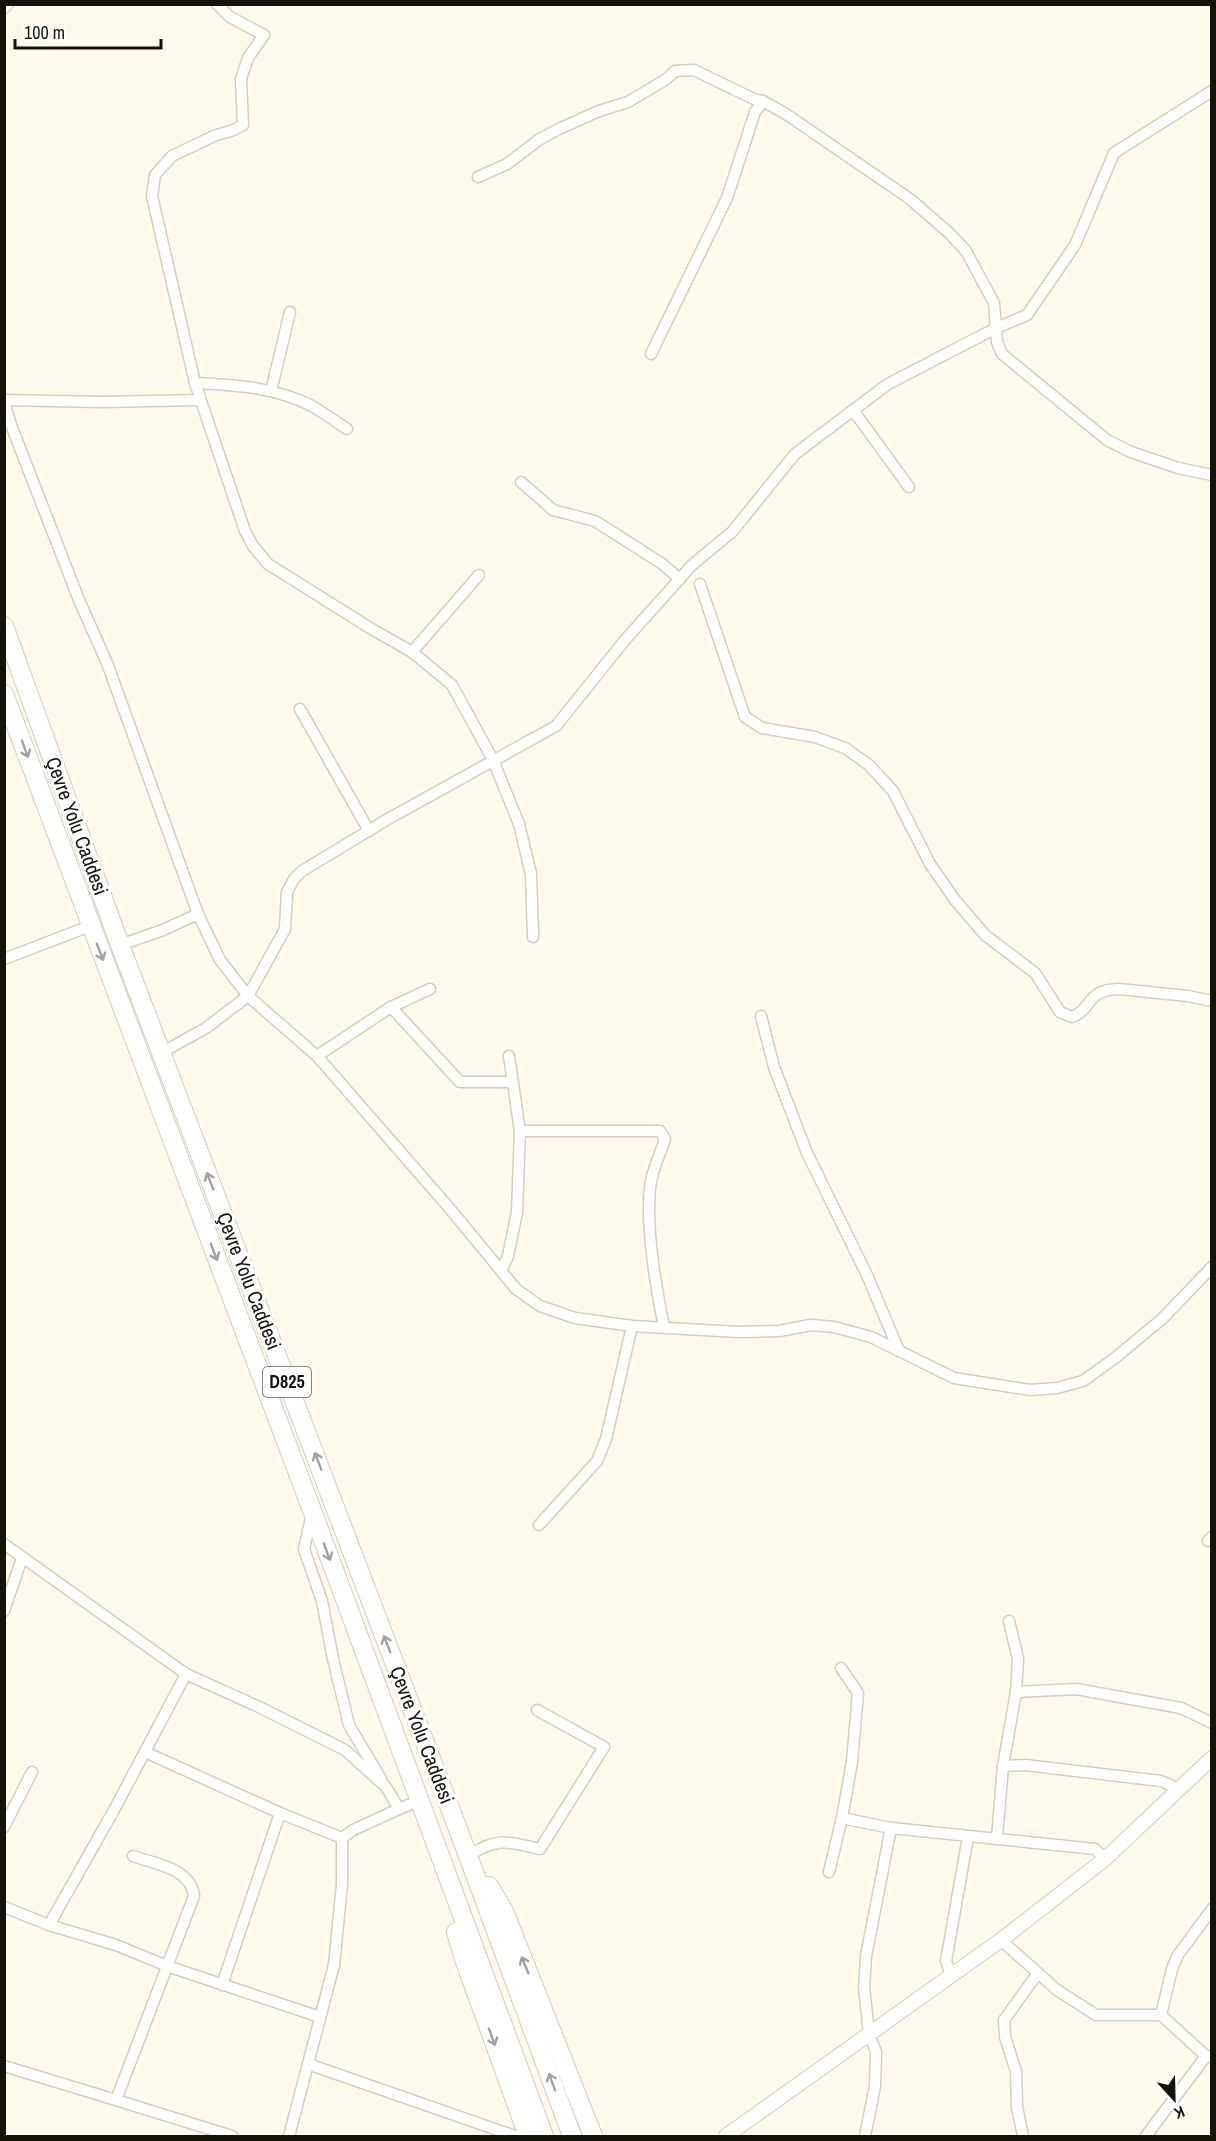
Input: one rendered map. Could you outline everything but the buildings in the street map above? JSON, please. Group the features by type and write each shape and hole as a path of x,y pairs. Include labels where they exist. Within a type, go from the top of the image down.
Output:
{"highway":[{"name":"Çevre Yolu Caddesi","path":"4,626 120,945 461,1837 572,2136"},
{"name":"Çevre Yolu Caddesi","path":"4,694 312,1511 544,2136"},
{"path":"418,1801 464,1959 528,2136"},
{"path":"461,1837 504,1911 593,2136"}],"street":[{"path":"217,4 230,17 264,35 248,58 241,80 243,124 172,156 155,175 152,196 200,400 245,531 257,554 300,585 412,652 452,685 493,760 519,824 531,874 533,937"},
{"path":"478,177 507,164 540,139 561,128 599,111 628,102 665,80 675,71 694,70 756,100 763,101 786,114 910,199 949,233 966,251 994,303 997,342 1002,354 1107,440 1131,452 1178,468 1212,475"},
{"path":"161,1053 206,1028 248,996 285,929 287,892 294,879 302,871 556,726 625,640 692,566 732,532 795,454 888,384 996,328 1027,315 1075,244 1114,153 1212,91"},
{"path":"651,354 727,198 755,112 763,101"},
{"path":"272,391 290,312"},
{"path":"195,383 245,385 272,391 312,406 347,429"},
{"path":"200,400 4,401 11,425 81,605 107,663 198,914 220,960 248,996 317,1056 516,1289 540,1306 574,1318 632,1326 739,1332 779,1331 811,1325 834,1327 871,1337 954,1378 1030,1390 1057,1388 1083,1381 1162,1319 1212,1267"},
{"path":"853,410 909,487"},
{"path":"521,482 554,510 595,521 652,557 680,579"},
{"path":"412,652 479,575"},
{"path":"700,584 745,717 762,728 815,737 845,748 869,765 893,791 930,864 955,900 985,935 1035,973 1060,1012 1072,1017 1079,1014 1095,994 1119,988 1212,1001"},
{"path":"300,709 369,831"},
{"path":"120,945 163,930 198,914"},
{"path":"4,959 90,926"},
{"path":"317,1056 391,1006 430,989"},
{"path":"391,1006 460,1082 512,1082"},
{"path":"761,1016 774,1067 807,1153 867,1275 899,1351"},
{"path":"501,1271 508,1257 517,1212 520,1131 509,1056"},
{"path":"520,1131 660,1131 665,1139 650,1186 650,1223 664,1327"},
{"path":"539,1525 597,1461 606,1438 632,1326"},
{"path":"312,1511 304,1550 322,1601 349,1725 399,1809"},
{"path":"4,1544 186,1674 345,1750 386,1787"},
{"path":"4,1611 22,1558"},
{"path":"997,1838 1003,1766 1016,1692 1018,1659 1009,1621"},
{"path":"829,1872 852,1761 858,1694 841,1668"},
{"path":"49,1925 186,1674"},
{"path":"1016,1692 1076,1689 1181,1708 1212,1723"},
{"path":"471,1854 487,1845 504,1841 540,1849 604,1747 537,1710"},
{"path":"145,1752 280,1813 342,1838"},
{"path":"726,2136 1001,1940 1105,1859 1212,1758"},
{"path":"1003,1766 1025,1765 1161,1781 1179,1789"},
{"path":"4,1827 32,1772"},
{"path":"342,1838 353,1830 418,1801"},
{"path":"222,1985 280,1813"},
{"path":"842,1818 891,1828 1095,1849 1105,1859"},
{"path":"865,2136 875,2086 876,2052 869,2034 864,1987 866,1956 891,1828"},
{"path":"951,1975 946,1961 968,1837"},
{"path":"289,2136 334,1965 342,1884 342,1838"},
{"path":"116,2100 194,1896 193,1887 186,1877 175,1870 133,1856"},
{"path":"4,1907 49,1925 116,1945 167,1966 320,2017"},
{"path":"1161,2015 1172,1968 1178,1955 1212,1909"},
{"path":"1001,1940 1057,1990 1096,2015 1161,2015 1209,2057 1146,2136"},
{"path":"1023,2136 1017,2107 1016,2071 1005,2037 1004,2020 1038,1973"},
{"path":"308,2064 515,2136"},
{"path":"4,2066 232,2136"}]}
